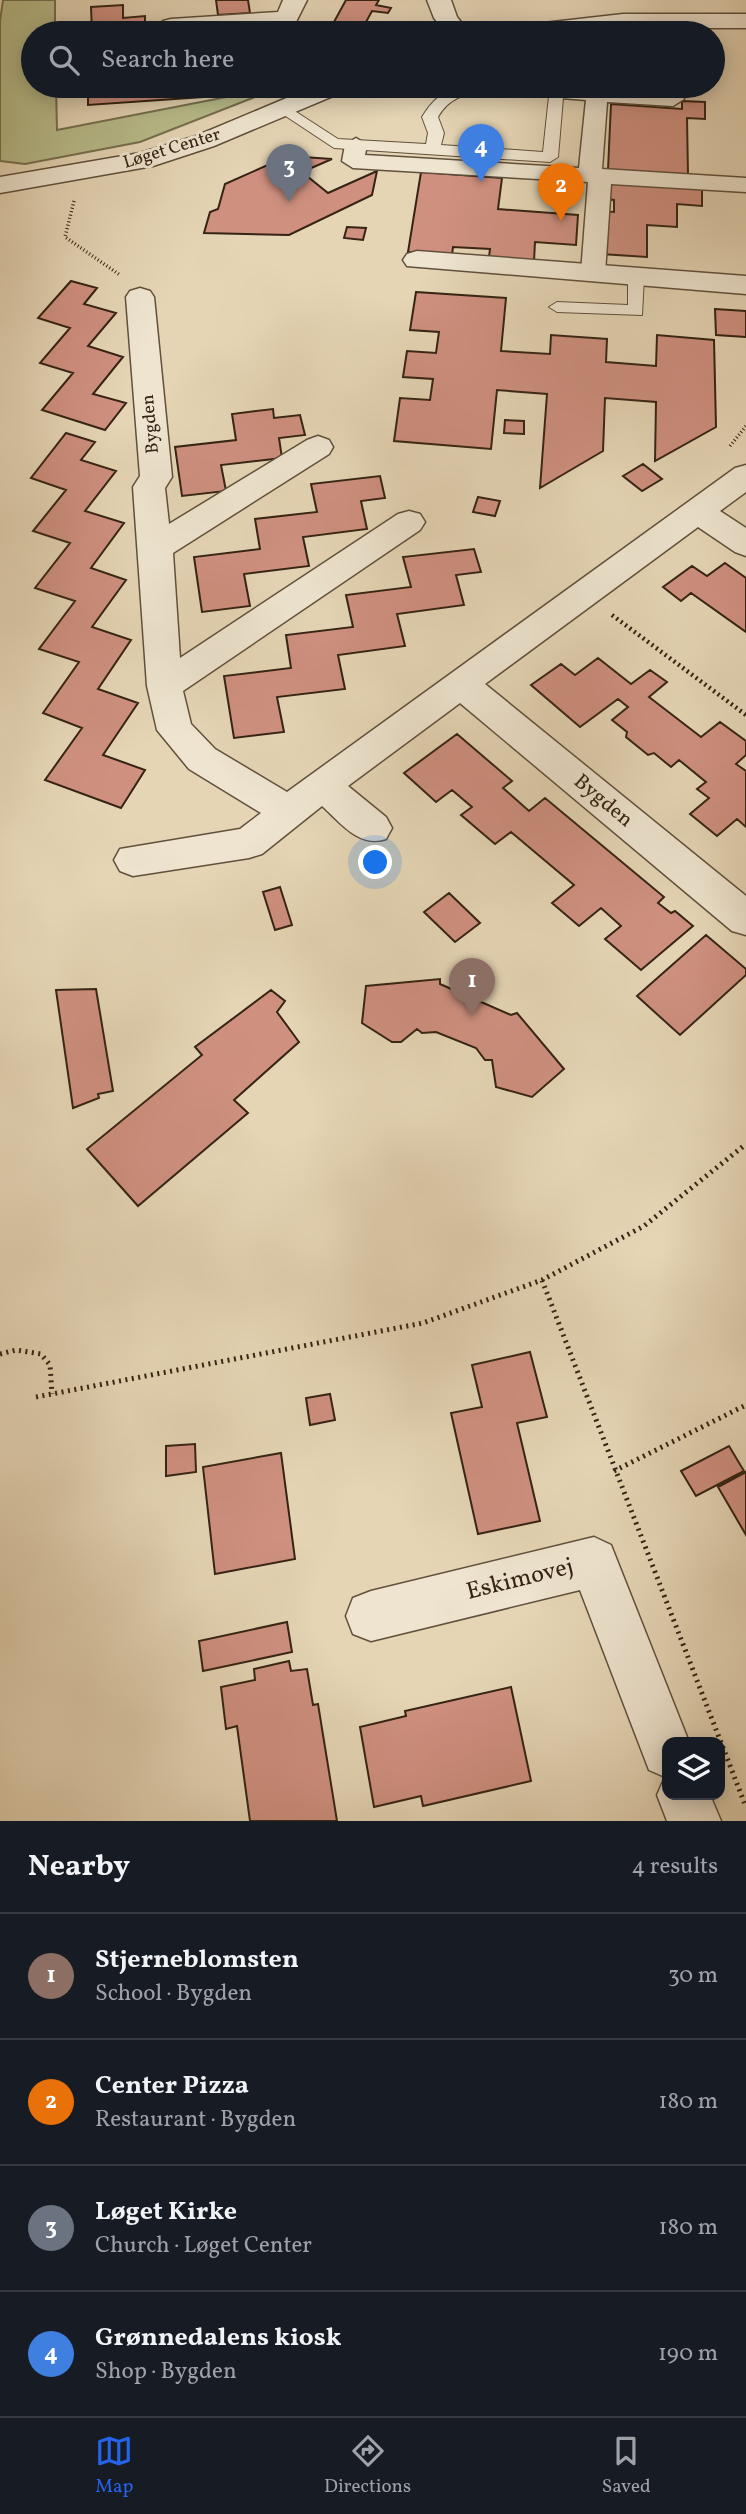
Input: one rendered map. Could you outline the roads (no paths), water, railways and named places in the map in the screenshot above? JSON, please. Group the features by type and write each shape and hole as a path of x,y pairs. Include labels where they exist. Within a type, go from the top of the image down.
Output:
{"street":[{"path":"168,0 171,21"},
{"path":"266,21 287,19 295,0"},
{"path":"439,0 448,21"},
{"path":"623,21 746,21"},
{"name":"Løget Center","path":"0,185 81,173 156,156 205,141 308,98"},
{"path":"593,274 597,98"},
{"path":"658,98 673,99"},
{"path":"356,145 353,161 746,185"},
{"path":"417,260 746,285"},
{"name":"Bygden","path":"140,298 156,477 149,486 156,548 164,686 175,730 202,759 288,811"},
{"path":"156,548 318,447"},
{"path":"133,860 248,843 322,785 746,476"},
{"path":"699,512 746,544"},
{"path":"164,686 409,522"},
{"name":"Bygden","path":"461,684 746,919"},
{"path":"322,785 373,828"},
{"name":"Eskimovej","path":"371,1616 594,1562 662,1739"},
{"path":"686,1800 694,1821"}],"lane":[{"path":"433,150 436,133 430,117 437,103 443,98"},
{"path":"282,109 334,144 550,157 556,98"},
{"path":"557,307 636,312 636,277"}],"place":[{"name":"Grønnedalens kiosk","path":"481,182"},
{"name":"Løget Kirke","path":"289,202"},
{"name":"Center Pizza","path":"561,221"},
{"name":"Stjerneblomsten","path":"472,1016"}]}
